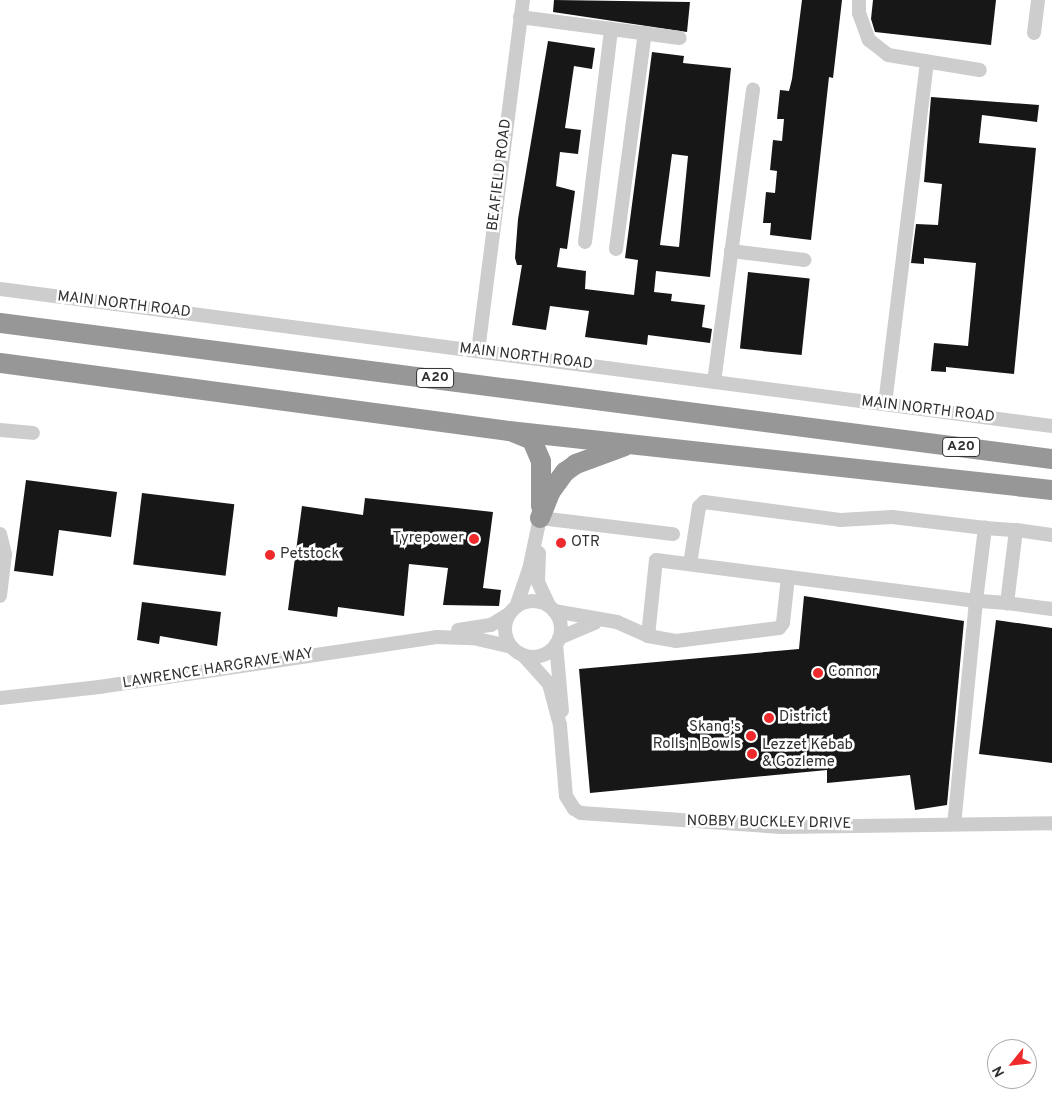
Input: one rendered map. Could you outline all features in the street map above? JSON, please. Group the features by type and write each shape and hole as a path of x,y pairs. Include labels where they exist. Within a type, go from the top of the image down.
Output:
{"highway":[{"name":"A20","path":"0,323 1052,459"},
{"name":"A20","path":"0,363 508,430 1052,490"},
{"path":"508,430 532,440 541,461 539,521"},
{"path":"539,521 551,491 570,468 632,444"}],"street":[{"name":"BEAFIELD ROAD","path":"478,351 523,0"},
{"path":"859,0 859,13 869,40 888,55 980,70"},
{"path":"1034,33 1038,0"},
{"path":"520,17 680,38"},
{"path":"585,242 611,29"},
{"path":"616,249 645,33"},
{"path":"885,404 927,62"},
{"path":"714,382 753,90"},
{"path":"731,251 804,260"},
{"name":"MAIN NORTH ROAD","path":"0,289 1052,426"},
{"path":"0,430 34,433"},
{"path":"690,564 699,507 704,502 840,520 892,517 1052,535"},
{"path":"539,521 673,534"},
{"path":"539,521 538,582 560,624 558,641"},
{"path":"539,521 505,633 512,647 524,656 539,656 579,627 606,620"},
{"path":"954,824 985,528"},
{"path":"1007,603 1016,530"},
{"path":"0,534 5,554 0,596"},
{"path":"648,636 656,560 1052,609"},
{"path":"513,609 535,601 551,608 606,620 648,636 676,641 779,628 783,623 788,577"},
{"name":"LAWRENCE HARGRAVE WAY","path":"0,698 99,688 436,638 492,625 513,609"},
{"name":"LAWRENCE HARGRAVE WAY","path":"436,638 473,638 512,647"},
{"name":"NOBBY BUCKLEY DRIVE","path":"558,641 563,705 560,724"},
{"name":"NOBBY BUCKLEY DRIVE","path":"524,656 549,684 560,724 566,796 574,809 582,814 782,826 1052,824"}],"building":[{"path":"554,0 690,2 687,32 553,12"},
{"path":"802,0 842,0 833,78 829,77 811,240 770,235 771,223 763,223 766,192 775,193 777,171 770,170 773,140 782,141 784,119 777,119 780,90 789,91 792,79"},
{"path":"873,0 996,0 991,45 875,32 871,19"},
{"path":"548,41 595,48 592,69 574,66 565,128 581,130 578,154 560,152 556,186 575,191 567,249 560,248 557,267 586,271 585,289 634,295 638,260 625,258 652,52 684,56 683,63 731,68 710,277 656,271 654,292 672,294 671,301 705,305 702,327 712,329 710,343 648,335 647,345 585,337 589,311 550,306 546,330 512,325 522,265 517,265 515,258 518,219","holes":["672,154 688,156 679,247 660,245"]},
{"path":"931,97 1039,105 1037,122 982,115 979,143 1036,148 1014,374 946,367 946,372 931,371 934,343 968,346 976,263 924,258 924,264 911,263 916,224 938,225 942,184 924,182"},
{"path":"748,272 810,278 802,355 740,349"},
{"path":"26,480 117,492 111,537 59,530 53,576 14,571"},
{"path":"142,493 234,504 226,576 133,564"},
{"path":"365,498 493,512 483,588 501,590 499,606 443,605 448,568 409,564 404,616 338,607 337,617 288,610 302,506 363,515"},
{"name":"District","path":"804,596 964,621 947,805 915,810 910,775 827,783 827,770 590,793 579,669 799,649"},
{"path":"142,602 221,612 217,646 160,636 159,644 137,640"},
{"path":"996,620 1052,628 1052,763 979,754"}],"place":[{"name":"Tyrepower","path":"474,539"},
{"name":"OTR","path":"561,543"},
{"name":"Petstock","path":"270,555"},
{"name":"Connor","path":"818,673"},
{"name":"District","path":"769,718"},
{"name":"Skang's Rolls n Bowls","path":"751,736"},
{"name":"Lezzet Kebab & Gozleme","path":"752,754"}]}
